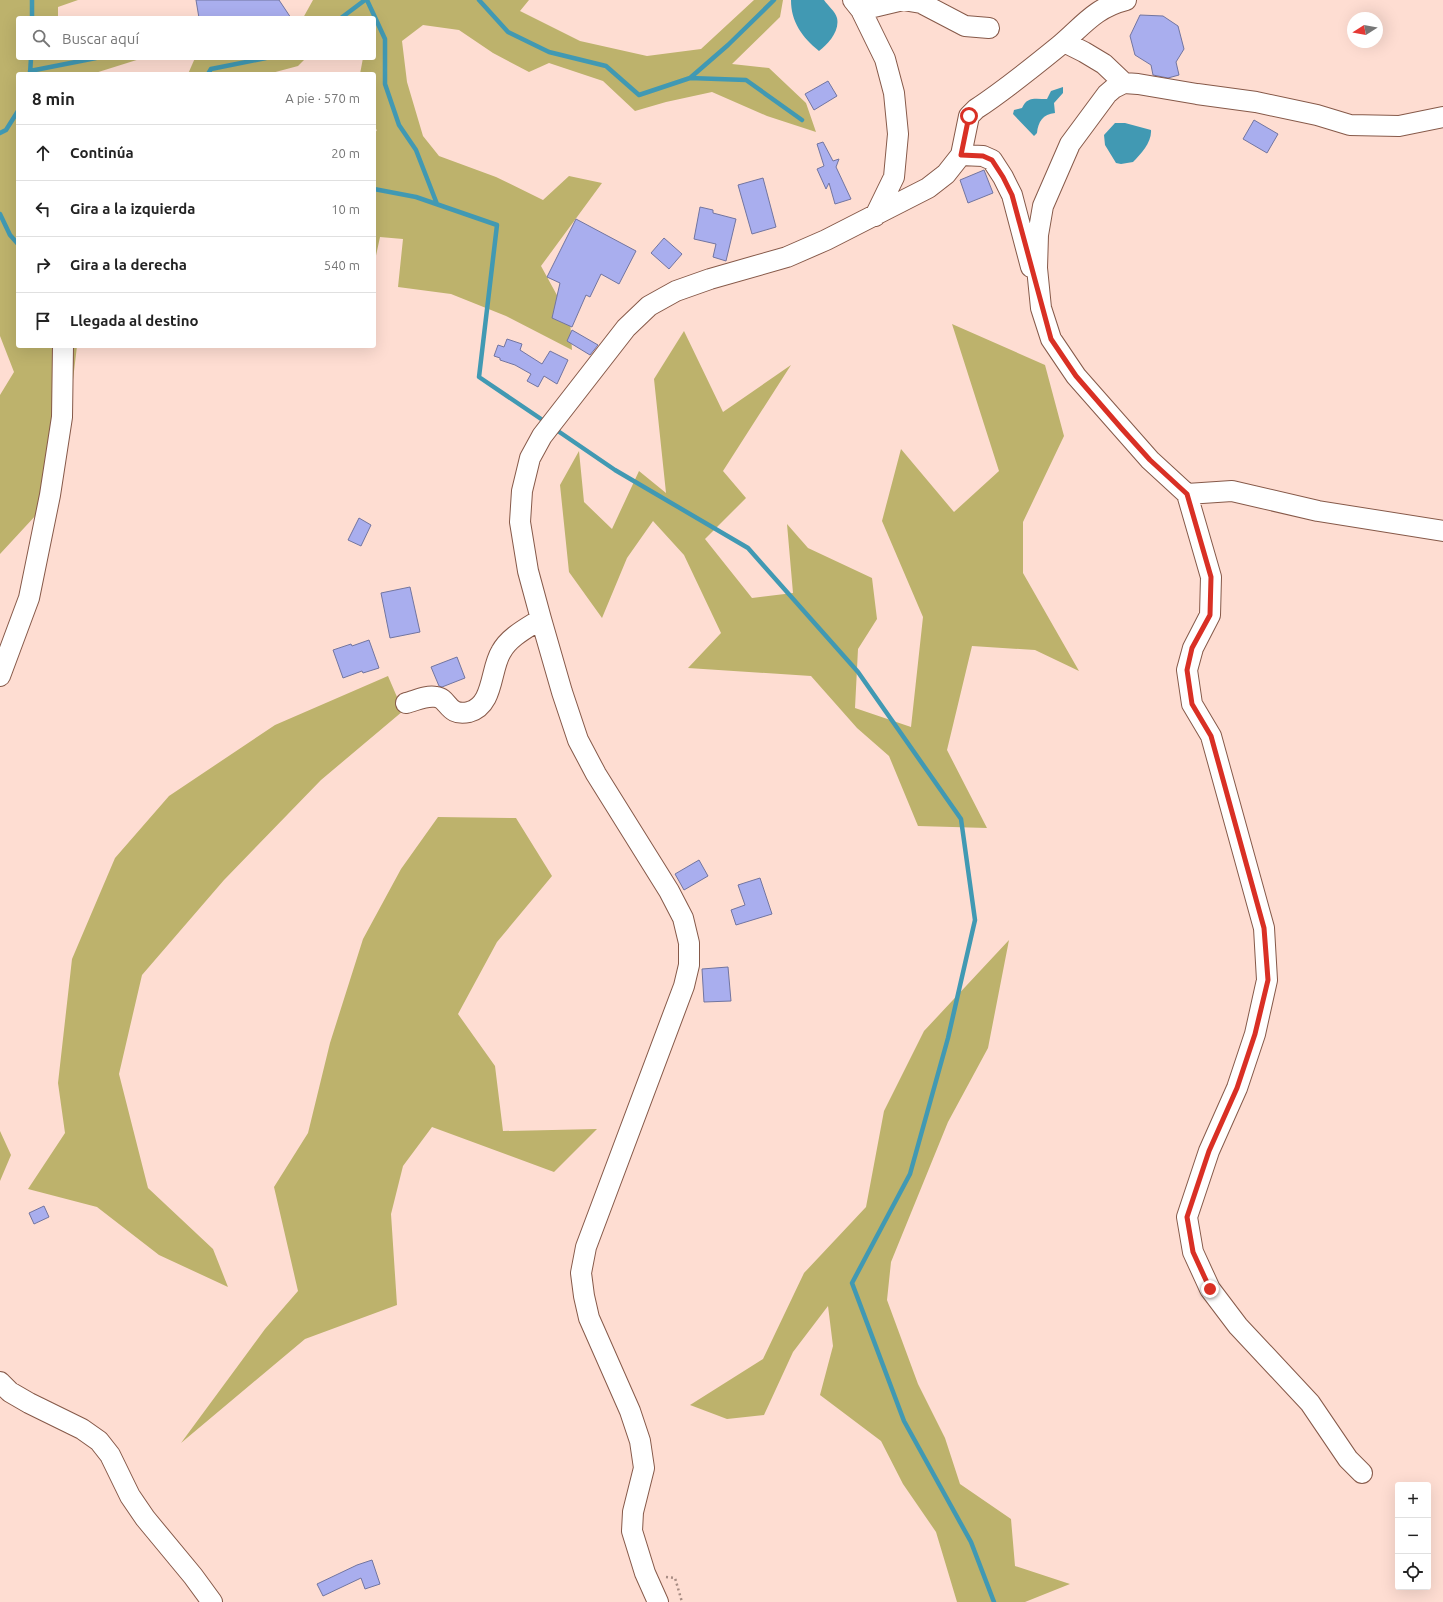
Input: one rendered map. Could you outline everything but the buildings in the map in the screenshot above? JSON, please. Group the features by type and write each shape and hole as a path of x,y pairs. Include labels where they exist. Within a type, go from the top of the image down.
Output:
{"street":[{"path":"875,216 894,177 898,134 894,93 885,59 857,5 904,0 921,3 965,26 989,28"},
{"path":"658,1602 645,1573 632,1531 633,1512 644,1468 640,1441 630,1411 589,1318 581,1273 586,1248 684,986 689,965 689,943 683,918 669,891 596,774 578,740 562,692 528,571 520,522 522,490 530,458 542,436 566,404 626,328 649,306 676,291 787,257 826,240 928,188 946,174 961,155 969,116 976,109 1011,84 1064,42 1096,12 1126,0"},
{"path":"1064,42 1104,64 1124,83"},
{"path":"1041,308 1037,268 1038,235 1043,206 1070,144 1107,94 1114,88 1124,83 1256,102 1317,115 1350,125 1399,126 1443,117"},
{"path":"961,155 983,156 992,160 1012,195 1041,308 1051,339 1076,376 1150,460 1187,494 1211,577 1210,615 1192,648 1187,670 1192,704 1211,736 1264,928 1268,980 1255,1034 1237,1088 1209,1151 1187,1217 1193,1252 1210,1289 1238,1326 1310,1402 1348,1459 1362,1473"},
{"path":"0,676 29,598 50,495 62,418 63,348"},
{"path":"1187,494 1232,491 1318,510 1443,531"},
{"path":"406,703 436,697 442,699 450,709 460,713 472,711 482,704 489,692 495,665 501,651 517,635 541,619"},
{"path":"0,1382 10,1392 82,1429 99,1441 110,1455 130,1496 145,1518 193,1576 212,1602"}],"shaded area":[{"path":"0,0 78,0 58,7 58,16 16,16 16,60 137,60 98,72 16,72 16,348 77,348 70,405 49,501 0,554 0,395 14,372 0,336"},
{"path":"313,0 529,0 520,11 580,41 647,56 701,49 754,0 783,0 780,17 732,64 769,68 806,103 816,132 767,116 712,92 666,102 635,111 603,81 549,63 529,72 493,53 459,30 423,25 402,41 407,82 423,136 439,156 496,177 543,200 569,176 602,183 541,266 570,319 572,350 506,316 451,294 398,287 403,239 380,237 376,256 376,72 360,72 363,60 376,60 376,16 304,16"},
{"path":"194,60 304,60 298,66 276,72 189,72"},
{"path":"952,324 1045,365 1064,436 1023,522 1023,573 1079,671 1035,650 972,646 947,750 987,828 918,826 889,756 857,728 811,676 688,668 721,633 684,555 653,521 627,558 602,618 569,572 560,485 579,451 584,502 612,529 639,471 666,493 654,379 684,331 723,412 791,365 723,471 746,498 705,539 752,598 793,593 787,524 808,548 872,578 877,619 858,649 855,708 911,727 923,617 882,521 901,449 954,512 999,471"},
{"path":"388,676 403,711 321,780 224,880 142,975 119,1074 148,1188 213,1249 228,1287 159,1255 97,1207 28,1189 65,1133 58,1083 72,959 115,858 169,796 275,725"},
{"path":"438,817 516,818 552,876 497,942 458,1014 495,1066 503,1131 597,1129 554,1172 432,1127 403,1166 391,1214 397,1305 305,1339 181,1443 265,1329 298,1291 274,1187 308,1133 330,1043 363,939 401,869"},
{"path":"1009,940 988,1048 948,1122 891,1262 887,1300 918,1384 945,1438 960,1484 1011,1519 1015,1566 1070,1584 1025,1602 957,1602 936,1532 903,1484 881,1441 820,1395 833,1346 828,1306 793,1352 764,1415 727,1419 690,1405 763,1359 804,1273 866,1207 884,1111 924,1031"},
{"path":"0,1131 11,1155 0,1181"}],"water":[{"path":"791,0 824,0 836,15 837,28 826,45 819,51 807,40 795,22"},
{"path":"1063,87 1063,93 1054,103 1055,113 1047,115 1042,119 1037,133 1034,136 1013,114 1014,110 1022,108 1026,102 1032,99 1047,99 1051,91"},
{"path":"1115,123 1125,123 1151,130 1148,143 1133,162 1121,164 1116,163 1105,145 1104,135"}],"waterway":[{"path":"32,0 32,16"},
{"path":"344,16 365,0"},
{"path":"367,0 374,16"},
{"path":"479,0 508,32 549,52 606,66 639,95 690,78 746,80 802,120"},
{"path":"690,78 728,45 774,0"},
{"path":"376,20 385,39 385,84 399,125 416,150 437,204"},
{"path":"30,72 31,60"},
{"path":"30,71 86,60"},
{"path":"209,72 211,69 256,60"},
{"path":"0,133 6,130 16,114"},
{"path":"376,189 416,197 497,225 479,377 547,423"},
{"path":"0,214 10,235 16,242"},
{"path":"555,429 615,470 748,548 858,672 961,819 975,920 948,1038 910,1174 852,1283 904,1421 971,1542 994,1602"}],"route":[{"path":"969,116 961,155 983,156 992,160 1012,195 1041,308 1051,339 1076,376 1122,429 1150,460 1187,494 1198,526 1211,577 1210,615 1192,648 1187,670 1192,704 1211,736 1264,928 1268,980 1255,1034 1237,1088 1209,1151 1187,1217 1193,1252 1210,1289"}]}
